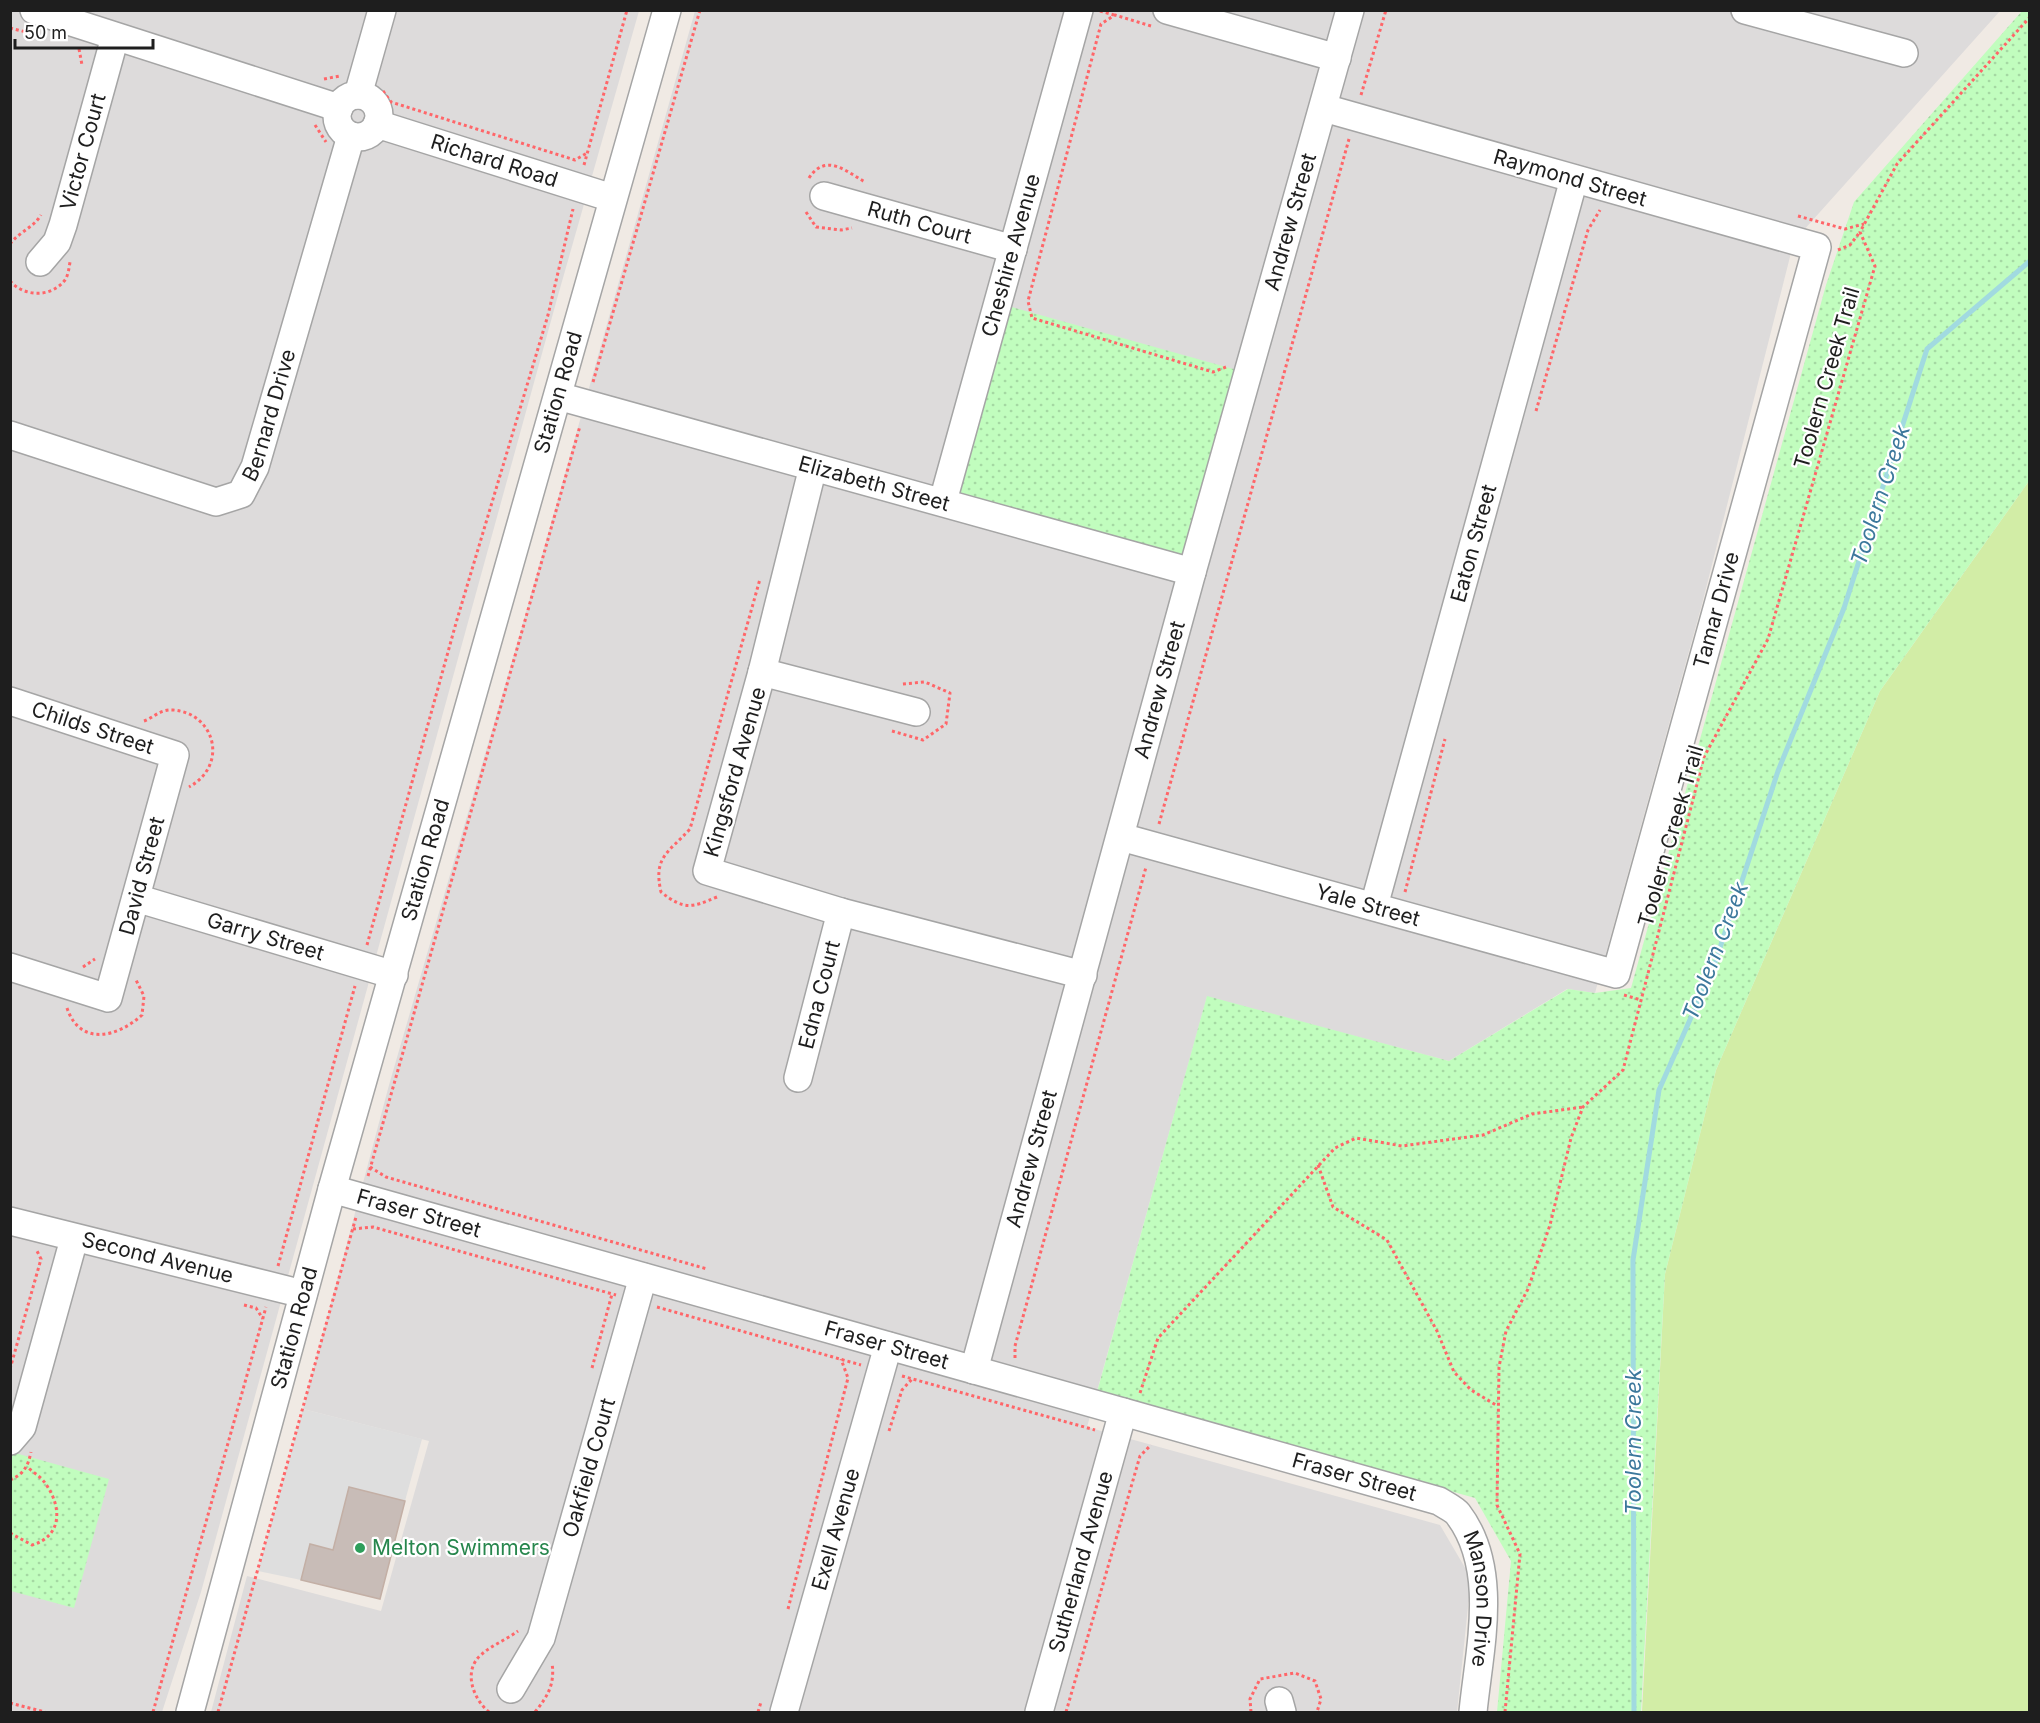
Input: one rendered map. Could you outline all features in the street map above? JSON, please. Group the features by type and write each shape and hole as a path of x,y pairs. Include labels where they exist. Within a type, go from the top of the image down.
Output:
{"street":[{"path":"337,144 345,133 338,122 348,102 382,10"},
{"name":"Station Road","path":"190,1713 332,1189 667,10"},
{"name":"Cheshire Avenue","path":"943,501 1079,10"},
{"name":"Andrew Street","path":"959,1375 1083,975 1192,572 1350,10"},
{"path":"1745,10 1904,53"},
{"path":"1162,19 1337,58"},
{"path":"32,22 112,48 348,102 370,99 375,104 379,117 378,124 364,136 337,144"},
{"name":"Victor Court","path":"40,262 57,242 63,225 112,48"},
{"name":"Raymond Street","path":"1324,108 1352,132 1574,179 1817,247"},
{"name":"Richard Road","path":"378,124 573,199 612,198"},
{"name":"Bernard Drive","path":"10,435 216,502 241,494 255,467 337,144"},
{"name":"Eaton Street","path":"1376,899 1574,179"},
{"name":"Ruth Court","path":"812,195 1013,249"},
{"name":"Tamar Drive","path":"1616,974 1817,247"},
{"name":"Elizabeth Street","path":"558,396 588,413 943,501 1192,572"},
{"name":"Kingsford Avenue","path":"813,467 762,672 707,872 841,912 1083,975"},
{"path":"762,672 916,712"},
{"name":"Childs Street","path":"10,701 175,754"},
{"name":"David Street","path":"10,967 108,998 175,754"},
{"name":"Yale Street","path":"1121,837 1158,832 1616,974"},
{"name":"Garry Street","path":"136,898 394,975"},
{"name":"Edna Court","path":"798,1078 841,912"},
{"name":"Fraser Street","path":"332,1189 362,1197 630,1291 1439,1501"},
{"name":"Second Avenue","path":"10,1221 74,1239 303,1294"},
{"path":"10,1441 22,1426 74,1239"},
{"name":"Oakfield Court","path":"511,1689 541,1638 630,1291"},
{"name":"Exell Avenue","path":"784,1713 885,1358"},
{"name":"Sutherland Avenue","path":"1039,1713 1124,1421"},
{"name":"Manson Drive","path":"1439,1501 1457,1512 1472,1537 1482,1568 1483,1604 1473,1713"}],"path":[{"path":"153,1713 456,622 548,315 572,216 573,199 627,10"},
{"path":"218,1713 581,424 588,413 595,374 700,10"},
{"path":"1098,10 1114,15 1162,19"},
{"path":"1015,1358 1015,1346 1386,10"},
{"path":"1114,15 1101,24 1028,301 1032,318 1213,372 1233,364"},
{"name":"Toolern Creek Trail","path":"1505,1713 1520,1554 1497,1505 1497,1405 1499,1367 1506,1330 1528,1289 1550,1225 1571,1138 1583,1107 1623,1070 1704,757 1768,639 1875,266 1860,232 1897,164 2030,17"},
{"path":"10,27 32,22"},
{"path":"69,46 79,49 112,48"},
{"path":"79,49 83,62 80,73"},
{"path":"306,123 317,126 337,144"},
{"path":"860,227 841,230 816,227 811,174 823,166 838,165 868,184"},
{"path":"572,216 573,199"},
{"path":"1532,422 1588,230 1604,203"},
{"path":"10,244 16,236 36,224 45,208"},
{"path":"595,374 598,380"},
{"path":"718,897 698,905 679,906 661,892 656,872 663,856 690,829 763,570"},
{"path":"883,726 900,735 923,740 946,724 950,693 925,682 897,685"},
{"path":"1376,899 1409,900 1405,891 1448,730"},
{"path":"80,969 94,960 97,949"},
{"path":"1124,1421 1158,1338 1335,1148 1356,1138 1402,1146 1483,1135 1532,1114 1583,1107"},
{"path":"1318,1165 1333,1207 1387,1240 1437,1331 1454,1372 1471,1390 1497,1405"},
{"path":"353,1229 373,1227 630,1291 841,1359 885,1358 959,1375 1124,1421 1151,1445 1162,1448"},
{"path":"10,1369 41,1259 35,1247"},
{"path":"590,1374 630,1291"},
{"path":"785,1619 848,1378 841,1359"},
{"path":"1066,1713 1140,1456 1151,1445"},
{"path":"10,1480 20,1476 27,1467 45,1482 56,1512 56,1528 46,1541 32,1545 10,1533"},
{"path":"489,1713 476,1702 471,1676 480,1655 519,1629"},
{"path":"758,1713 764,1692"},
{"path":"10,1703 45,1713"}],"shaded area":[{"path":"11,11 639,11 557,299 201,1592 162,1712 11,1712"},
{"path":"695,11 2000,11 1794,241 1702,604 1595,993 1567,989 1449,1061 1207,997 1087,1427 1440,1525 1471,1578 1457,1712 211,1712 247,1576 381,1611 429,1441 303,1409 389,1085 521,630"},
{"path":"303,1409 422,1439 405,1501 349,1487 333,1550 310,1544 301,1580 258,1571"}],"green space":[{"path":"2022,11 2029,11 2029,481 1880,691 1716,1070 1665,1274 1641,1712 1497,1712 1511,1561 1475,1498 1097,1392 1207,996 1449,1061 1568,989 1595,993 1631,988 1826,285 1854,202"},
{"path":"1008,306 1237,370 1183,559 955,494"},
{"path":"2029,481 2029,1712 1642,1712 1665,1274 1716,1070 1880,691"},
{"path":"15,1453 109,1479 74,1608 11,1591 10,1456"}],"building":[{"name":"Melton Swimmers","path":"349,1487 405,1501 380,1599 301,1580 310,1544 333,1550"}],"waterway":[{"name":"Toolern Creek","path":"1634,1712 1633,1260 1659,1090 1715,963 1778,771 1844,608 1927,349 2030,261"}],"place":[{"name":"Melton Swimmers","path":"360,1548"}]}
